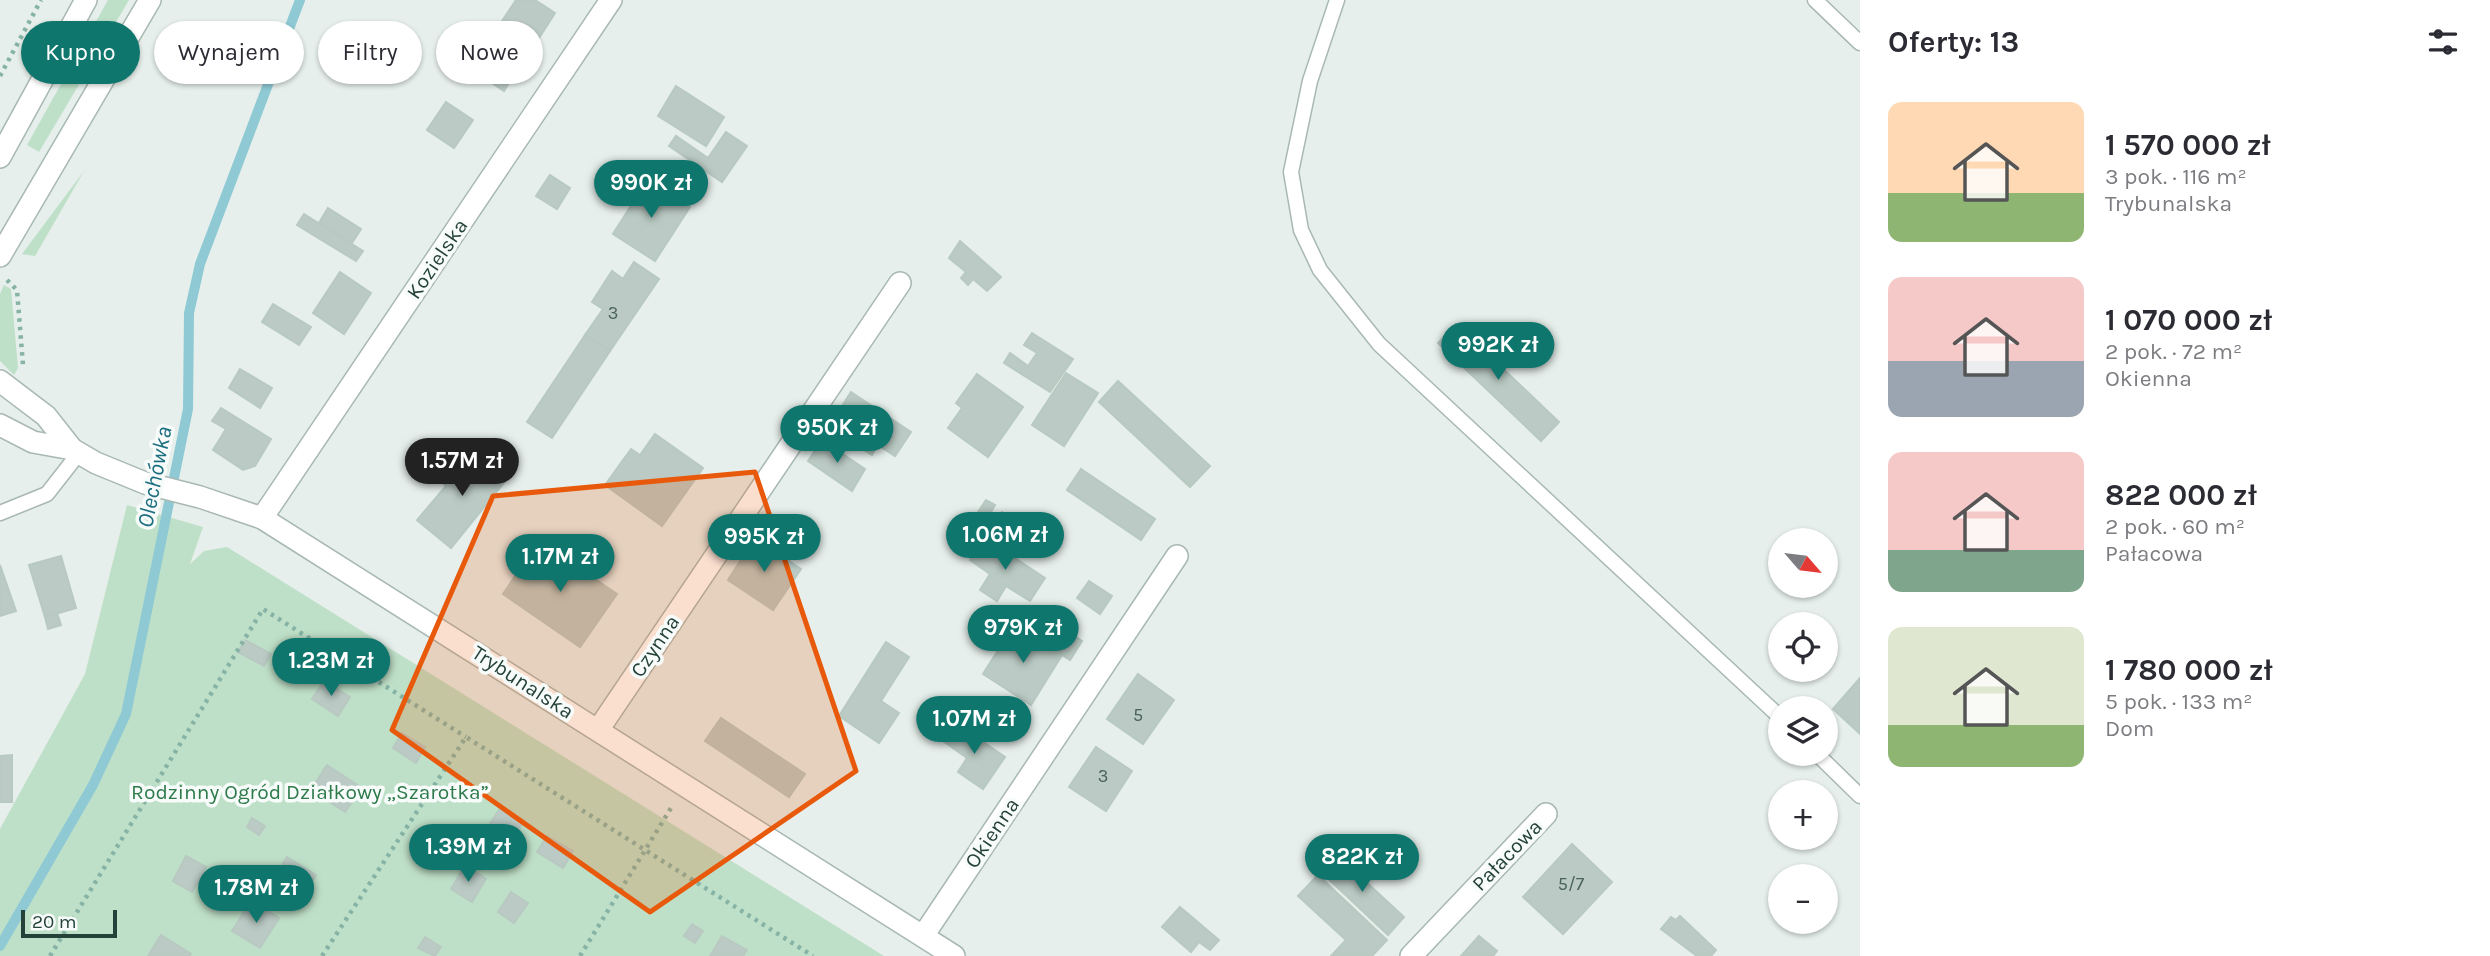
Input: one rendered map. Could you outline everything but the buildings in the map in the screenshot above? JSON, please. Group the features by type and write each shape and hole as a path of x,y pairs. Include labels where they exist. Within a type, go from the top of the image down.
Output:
{"street":[{"path":"0,157 86,0"},
{"path":"0,256 150,0"},
{"name":"Kozielska","path":"262,518 611,0"},
{"name":"Czynna","path":"598,730 900,283"},
{"name":"Trybunalska","path":"5,384 46,416 76,451"},
{"name":"Trybunalska","path":"0,425 33,442 76,451 145,483 200,497 262,518 954,956"},
{"name":"Okienna","path":"923,936 1177,555"},
{"name":"Pałacowa","path":"1411,956 1546,814"}],"lane":[{"path":"1337,0 1310,81 1291,172 1301,230 1320,270 1378,344 1768,707"},
{"path":"1815,0 1860,43"},
{"path":"0,513 47,494 76,451"},
{"path":"1829,766 1860,796"}],"path":[{"path":"0,76 41,0"},
{"path":"0,276 12,282 17,290 23,369 5,384"},
{"path":"50,956 263,609 813,956"},
{"path":"322,956 467,737"},
{"path":"580,956 686,786"}],"highlighted area":[{"path":"755,472 856,771 650,912 392,730 493,496"}],"green space":[{"path":"108,0 129,0 117,21 96,21"},
{"path":"61,84 79,84 39,152 27,145"},
{"path":"84,171 35,256 22,254"},
{"path":"4,285 11,289 18,368 14,375 0,361 0,294"},
{"name":"Rodzinny Ogród Działkowy „Szarotka”","path":"127,505 203,527 190,564 204,551 227,547 884,956 0,956 0,829 85,674"}],"waterway":[{"name":"Olechówka","path":"0,946 93,785 126,714 188,409 189,313 200,264 300,0"}]}
